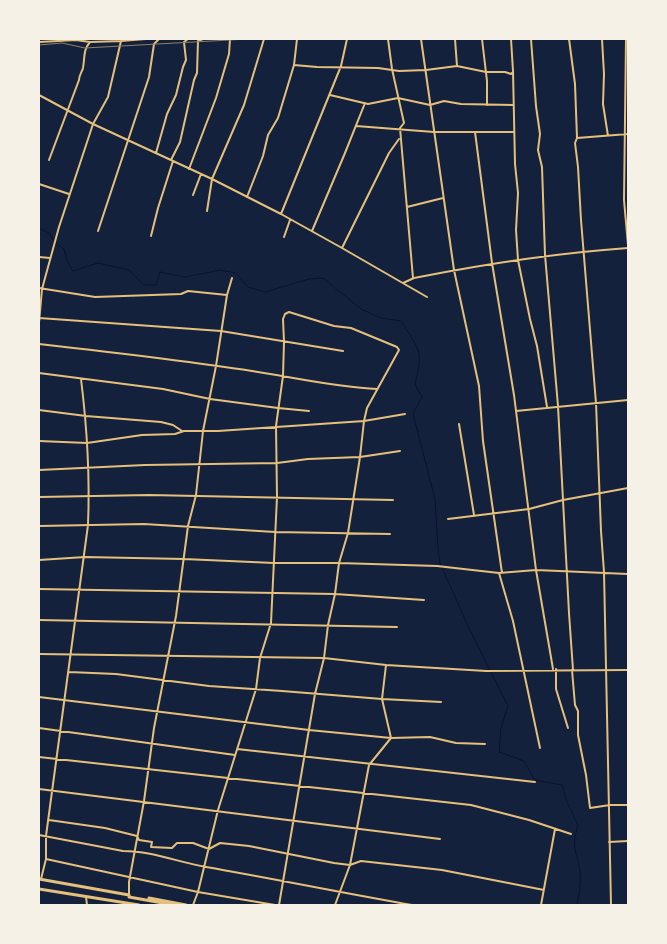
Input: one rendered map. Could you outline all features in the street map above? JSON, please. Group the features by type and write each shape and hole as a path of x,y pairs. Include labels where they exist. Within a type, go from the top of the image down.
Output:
{"highway":[{"path":"40,879 174,905"},
{"path":"39,889 134,905"},
{"path":"129,896 153,898 186,905"},
{"path":"129,904 138,905"}],"street":[{"path":"39,42 46,40 90,42 106,40 121,42 146,39"},
{"path":"98,230 149,77 154,44 159,39"},
{"path":"156,153 167,114 176,95 186,60 184,42 188,39"},
{"path":"151,236 172,161 180,142 197,73 198,41 203,39"},
{"path":"189,169 216,98 226,65 230,39"},
{"path":"206,210 212,179 244,105 264,39"},
{"path":"247,197 263,156 268,135 278,118 294,65 297,39"},
{"path":"281,214 341,66 347,39"},
{"path":"388,39 392,69 404,123 400,128 400,138 414,278"},
{"path":"421,39 454,270 479,386 483,441 501,573 524,669 540,748"},
{"path":"454,39 457,66"},
{"path":"482,39 487,105"},
{"path":"511,39 515,164 518,193 516,230 518,260 537,346 547,407"},
{"path":"531,39 540,134 538,150 542,167 545,255 558,406 578,735 590,808 628,805"},
{"path":"569,39 575,84 577,138 575,143 580,220 596,402 604,572 611,905"},
{"path":"602,39 603,104 608,136"},
{"path":"403,283 414,278 492,263 628,246 624,200 626,39"},
{"path":"49,160 83,70 85,48 90,42"},
{"path":"39,323 40,289 93,124 108,97 121,42"},
{"path":"294,65 426,70 457,66 486,72 505,72 511,74 513,71"},
{"path":"39,95 93,124 212,179 281,214 427,297"},
{"path":"330,95 365,103 398,98 430,105 444,101 461,104 513,105"},
{"path":"312,231 365,103"},
{"path":"356,126 434,132 514,132"},
{"path":"475,132 492,263 516,411 536,570 555,669 556,689 568,728"},
{"path":"577,138 628,134"},
{"path":"342,248 389,153 400,138"},
{"path":"193,195 201,174"},
{"path":"39,184 69,194"},
{"path":"408,207 443,198"},
{"path":"284,237 290,220"},
{"path":"39,257 50,258"},
{"path":"129,896 129,882 136,851 188,526 196,495 203,431 216,366 227,295 232,278"},
{"path":"628,278 628,290"},
{"path":"40,289 95,297 181,294 188,291 227,295"},
{"path":"193,905 198,892 218,810 256,689 260,658 271,623 277,497 276,426 283,376 284,316 285,314 292,313 334,326 351,328 397,347 399,350 367,408 364,421 348,534 339,563 324,658 315,694 279,905"},
{"path":"39,318 221,331 343,351"},
{"path":"39,344 216,366 337,386 376,390"},
{"path":"39,372 163,389 210,399 309,411"},
{"path":"40,879 46,859 46,836 70,654 81,589 88,525 89,496 86,416 81,379"},
{"path":"516,411 628,400"},
{"path":"39,410 161,422 173,425 180,431 364,421 405,414"},
{"path":"459,424 474,515"},
{"path":"39,440 87,442 142,435 174,434 184,431"},
{"path":"39,470 88,467 277,463 308,458 360,458 400,451"},
{"path":"448,519 529,509 563,500 628,488"},
{"path":"39,497 196,495 393,500"},
{"path":"39,526 144,524 275,532 390,534"},
{"path":"39,560 85,556 416,566 501,573 536,570 628,574"},
{"path":"39,589 335,594 424,600"},
{"path":"39,620 174,621 397,627"},
{"path":"39,654 324,658 386,665 486,670 628,670"},
{"path":"386,665 382,699 391,738"},
{"path":"69,672 116,674 209,686 441,702"},
{"path":"39,697 309,730 391,738 430,737 456,743 485,744"},
{"path":"39,728 235,755"},
{"path":"335,905 350,865 369,765 391,738"},
{"path":"237,749 535,782"},
{"path":"39,757 471,805 529,820 571,834"},
{"path":"39,789 440,839"},
{"path":"49,820 105,828 137,836 139,840 152,842 151,847 172,848 177,843 193,843 209,849 220,843 249,846 318,861 350,865 361,861 442,870 544,890"},
{"path":"541,905 556,829"},
{"path":"39,835 123,851 136,851 204,866 412,905"},
{"path":"609,842 628,841"},
{"path":"46,859 198,892 275,905"},
{"path":"86,897 87,905"}],"waterway":[{"path":"39,228 49,233 55,242 64,249 67,261 73,271 98,263 129,270 144,285 156,285 160,272 185,277 220,270 236,273 248,287 265,292 309,279 323,278 361,309 381,318 401,321 416,345 419,357 415,384 422,397 413,414 435,499 440,563 468,626 508,706 501,728 499,752 524,761 535,780 562,785 567,802 578,825 575,840 580,877 577,905"}],"railway":[{"path":"39,45 62,43 85,48 248,39"}]}
